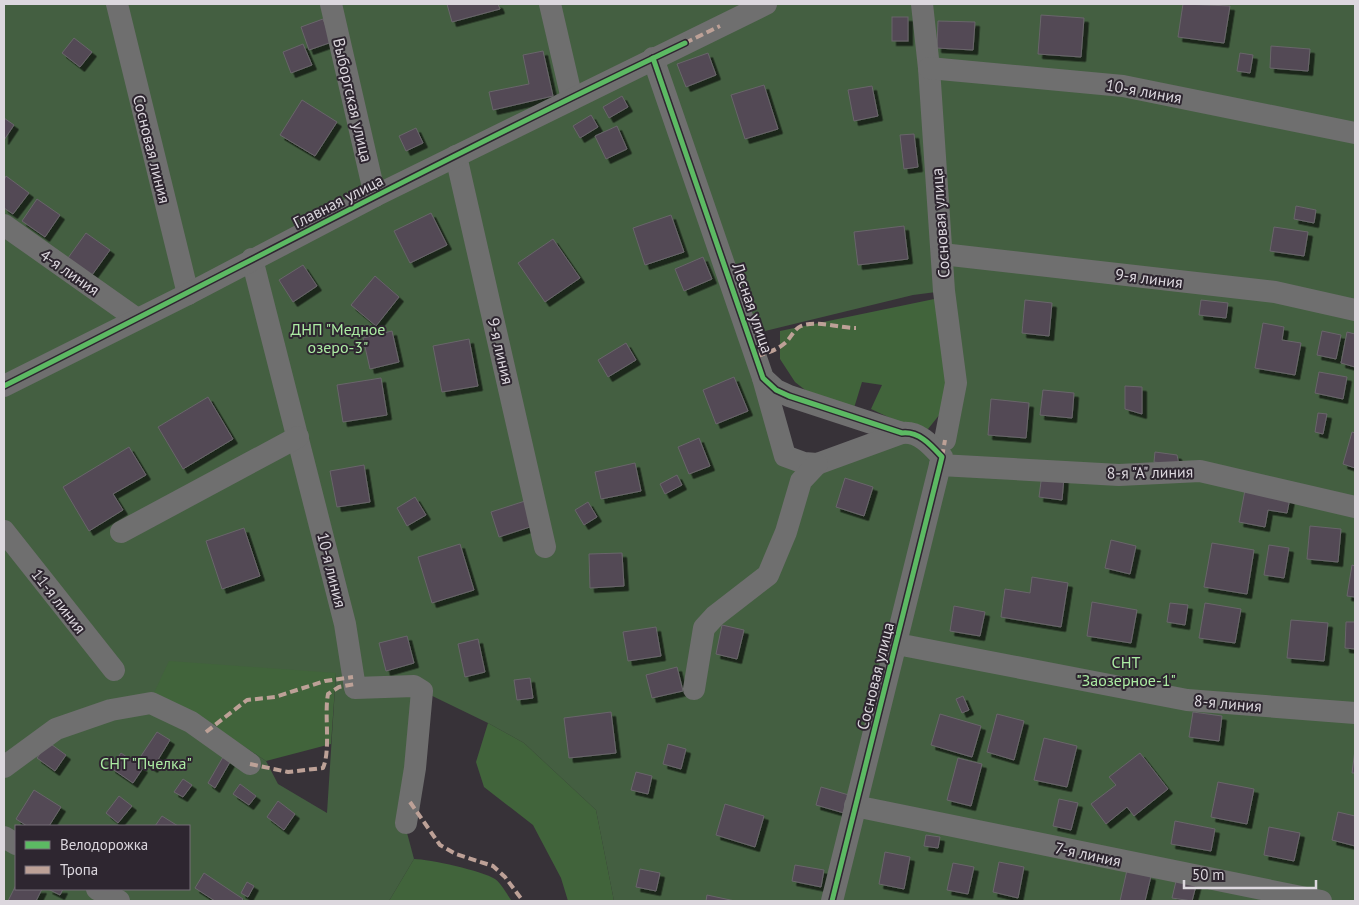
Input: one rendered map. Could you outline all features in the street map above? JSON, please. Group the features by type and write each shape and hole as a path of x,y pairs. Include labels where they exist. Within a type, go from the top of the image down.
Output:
{"street":[{"name":"Сосновая линия","path":"117,4 188,294"},
{"name":"Выборгская улица","path":"332,4 375,196"},
{"path":"550,4 572,99"},
{"name":"Сосновая улица","path":"832,901 943,454 956,384 944,291 929,68 922,4"},
{"name":"Главная улица","path":"4,386 188,294 375,196 720,26 754,7"},
{"name":"Лесная улица","path":"653,58 763,378 785,456 804,463 817,464"},
{"name":"10-я линия","path":"929,68 1123,86 1355,133"},
{"name":"9-я линия","path":"456,156 545,547"},
{"name":"4-я линия","path":"4,225 137,319"},
{"name":"9-я линия","path":"942,254 1275,292 1355,310"},
{"name":"10-я линия","path":"252,260 345,624 355,688 414,686 422,691 415,768 406,823"},
{"name":"Лесная улица","path":"763,378 776,390 790,396 902,433 909,432 928,442 943,454"},
{"path":"694,690 704,628 715,616 768,575 786,532 801,481 817,464 902,433"},
{"path":"121,532 298,436"},
{"name":"8-я \"А\" линия","path":"943,454 1119,475 1200,471 1355,507"},
{"name":"11-я линия","path":"4,531 114,670"},
{"name":"8-я линия","path":"897,644 1187,700 1355,713"},
{"path":"4,767 56,729 111,710 151,703 192,722 250,764"},
{"name":"7-я линия","path":"855,806 1321,901"},
{"path":"4,837 15,843"},
{"path":"99,890 119,901"}],"green space":[{"path":"4,4 1355,4 1355,901 614,901 596,810 524,743 422,691 406,829 414,859 389,901 4,901","holes":["944,291 942,456 892,436 804,463 776,432 749,335 913,295","336,673 327,813 278,784 266,761 192,712"]},
{"path":"939,298 950,371 944,409 928,429 916,430 871,409 882,385 862,382 854,408 818,400 795,382 780,359 780,331"},
{"path":"169,661 336,673 331,744 266,761 192,712 152,697"},
{"path":"488,723 524,743 596,810 614,901 568,901 561,878 533,825 484,787 476,762"},
{"path":"414,859 456,866 489,876 498,881 512,901 389,901"}],"building":[{"path":"447,4 498,4 500,9 452,22"},
{"path":"1183,4 1230,6 1224,43 1178,37"},
{"path":"1041,15 1084,18 1081,57 1038,54"},
{"path":"892,17 908,17 908,41 892,41"},
{"path":"323,19 332,42 309,50 301,27"},
{"path":"938,21 975,22 973,50 937,48"},
{"path":"74,38 92,52 80,67 62,53"},
{"path":"303,44 312,65 291,73 283,52"},
{"path":"1271,46 1310,49 1308,71 1270,68"},
{"path":"543,51 553,96 493,110 489,92 529,84 523,55"},
{"path":"708,53 716,75 686,87 677,64"},
{"path":"1240,53 1253,55 1250,73 1237,71"},
{"path":"764,85 778,129 745,139 731,95"},
{"path":"872,86 878,116 854,121 848,90"},
{"path":"622,96 628,107 609,118 603,107"},
{"path":"302,100 337,122 315,156 280,135"},
{"path":"591,115 598,127 580,138 573,126"},
{"path":"4,118 14,125 4,140"},
{"path":"617,126 627,149 606,159 595,136"},
{"path":"416,128 423,143 406,151 399,136"},
{"path":"914,134 918,167 904,169 900,135"},
{"path":"6,176 29,193 13,214 4,208 4,180"},
{"path":"37,199 60,215 45,237 22,221"},
{"path":"1296,206 1316,210 1314,223 1294,219"},
{"path":"431,213 447,245 410,263 394,231"},
{"path":"671,215 684,252 645,265 633,228"},
{"path":"904,226 908,259 858,265 854,232"},
{"path":"1274,227 1308,232 1304,256 1270,251"},
{"path":"86,233 110,250 92,275 68,258"},
{"path":"553,239 580,278 545,302 518,263"},
{"path":"703,257 712,279 684,291 675,269"},
{"path":"303,265 317,286 293,302 279,280"},
{"path":"375,276 399,297 376,326 351,305"},
{"path":"1025,300 1052,303 1049,336 1022,333"},
{"path":"1201,300 1228,303 1226,318 1199,315"},
{"path":"1263,323 1284,327 1282,340 1301,343 1295,375 1255,368"},
{"path":"392,331 399,362 370,369 363,338"},
{"path":"1322,331 1341,335 1336,359 1317,355"},
{"path":"1347,332 1355,334 1355,367 1341,363"},
{"path":"469,339 478,386 442,392 433,346"},
{"path":"626,343 636,360 608,377 598,360"},
{"path":"1319,372 1347,377 1343,399 1315,393"},
{"path":"734,377 748,411 716,424 703,390"},
{"path":"381,378 387,415 343,422 337,385"},
{"path":"1125,386 1142,387 1142,414 1125,409"},
{"path":"1043,390 1074,393 1072,418 1040,415"},
{"path":"208,397 233,439 183,469 158,427"},
{"path":"991,399 1029,403 1026,438 988,435"},
{"path":"1318,413 1327,414 1323,434 1315,432"},
{"path":"1352,432 1355,433 1355,468 1343,464"},
{"path":"699,438 710,466 689,474 678,447"},
{"path":"129,447 146,475 113,494 123,510 89,531 63,487"},
{"path":"1155,452 1177,455 1179,465 1154,462"},
{"path":"635,463 641,491 601,499 595,472"},
{"path":"364,465 370,502 337,507 330,471"},
{"path":"1042,474 1064,477 1062,500 1039,497"},
{"path":"677,475 682,485 665,494 660,484"},
{"path":"845,478 873,487 864,516 836,507"},
{"path":"1245,490 1290,498 1287,513 1268,510 1265,527 1239,522"},
{"path":"415,497 426,515 407,526 397,508"},
{"path":"525,501 533,526 499,537 491,512"},
{"path":"588,502 597,517 584,525 575,510"},
{"path":"1310,526 1341,529 1338,562 1307,559"},
{"path":"244,528 260,576 222,589 206,541"},
{"path":"1111,540 1136,546 1130,574 1105,568"},
{"path":"1212,543 1254,550 1247,594 1204,587"},
{"path":"460,544 474,590 432,603 418,557"},
{"path":"1269,545 1289,548 1284,578 1264,575"},
{"path":"622,553 624,586 590,588 589,554"},
{"path":"1352,565 1355,566 1355,597 1347,596"},
{"path":"1032,577 1068,583 1061,627 1001,617 1005,589 1030,593"},
{"path":"1092,602 1137,610 1131,643 1087,636"},
{"path":"1170,603 1188,605 1185,625 1167,622"},
{"path":"1205,603 1241,609 1235,643 1199,638"},
{"path":"954,606 985,612 980,636 950,631"},
{"path":"1291,620 1328,623 1324,661 1287,658"},
{"path":"1346,622 1355,622 1355,649 1345,648"},
{"path":"722,625 744,630 737,659 716,654"},
{"path":"656,627 661,656 628,661 623,632"},
{"path":"407,636 414,663 386,671 379,643"},
{"path":"478,639 485,672 465,677 458,644"},
{"path":"677,667 683,691 652,698 646,675"},
{"path":"530,678 533,698 517,700 514,680"},
{"path":"963,696 969,710 962,713 956,699"},
{"path":"611,712 616,753 569,758 564,718"},
{"path":"1193,712 1222,716 1219,741 1189,737"},
{"path":"940,714 981,726 972,757 931,745"},
{"path":"997,714 1024,721 1014,760 987,752"},
{"path":"157,732 170,740 153,768 139,759"},
{"path":"1044,738 1077,746 1067,787 1034,780"},
{"path":"48,742 66,755 55,771 37,758"},
{"path":"668,744 686,749 681,769 663,764"},
{"path":"1355,750 1355,773 1352,773"},
{"path":"121,753 143,768 133,783 111,768"},
{"path":"1140,753 1168,789 1134,816 1127,807 1106,824 1091,804 1116,785 1109,777"},
{"path":"223,757 230,762 215,788 208,783"},
{"path":"958,758 982,764 971,806 947,800"},
{"path":"636,772 652,776 648,794 631,790"},
{"path":"183,779 192,785 183,797 174,792"},
{"path":"1218,782 1254,789 1247,824 1211,817"},
{"path":"240,784 256,796 249,805 233,794"},
{"path":"821,787 849,795 844,813 816,805"},
{"path":"34,790 61,807 50,825 25,825 16,819"},
{"path":"119,796 132,806 118,823 106,813"},
{"path":"1059,799 1078,803 1071,830 1053,826"},
{"path":"278,801 295,814 284,830 267,817"},
{"path":"725,804 764,816 755,847 716,835"},
{"path":"1338,812 1355,816 1355,846 1332,840"},
{"path":"162,816 176,825 156,825"},
{"path":"1175,821 1215,829 1211,851 1171,844"},
{"path":"1269,827 1300,833 1294,861 1264,855"},
{"path":"926,835 940,837 938,848 924,846"},
{"path":"885,852 910,857 904,889 879,884"},
{"path":"999,862 1024,867 1018,898 993,892"},
{"path":"953,863 974,867 968,894 947,890"},
{"path":"795,865 824,870 821,887 792,881"},
{"path":"640,869 660,873 656,891 636,887"},
{"path":"1127,870 1151,876 1145,901 1120,901"},
{"path":"204,873 243,899 241,901 215,901 195,888"},
{"path":"1177,877 1197,882 1192,901 1172,898"},
{"path":"247,882 254,886 248,897 241,893"},
{"path":"15,887 15,890 42,890 36,901 8,901"},
{"path":"50,890 62,890 60,895"},
{"path":"707,895 735,901 706,901"}],"marked path":[{"path":"685,43 720,26"},
{"path":"757,356 782,345 796,329 807,324 856,328"},
{"path":"942,457 945,440"},
{"path":"206,732 247,700 275,697 325,681 353,677"},
{"path":"250,764 288,772 323,768 327,751 328,694 339,687 355,684"},
{"path":"410,802 440,845 456,854 493,866 505,877 523,901"}],"cycle path":[{"path":"4,386 428,169 685,43"},
{"path":"653,58 763,378 776,390 789,396 902,433 914,434 929,444 942,457 832,901"}],"park label":[{"name":"ДНП \"Медное озеро-3\"","path":"338,338"},
{"name":"СНТ \"Заозерное-1\"","path":"1126,671"},
{"name":"СНТ \"Пчелка\"","path":"146,763"}]}
